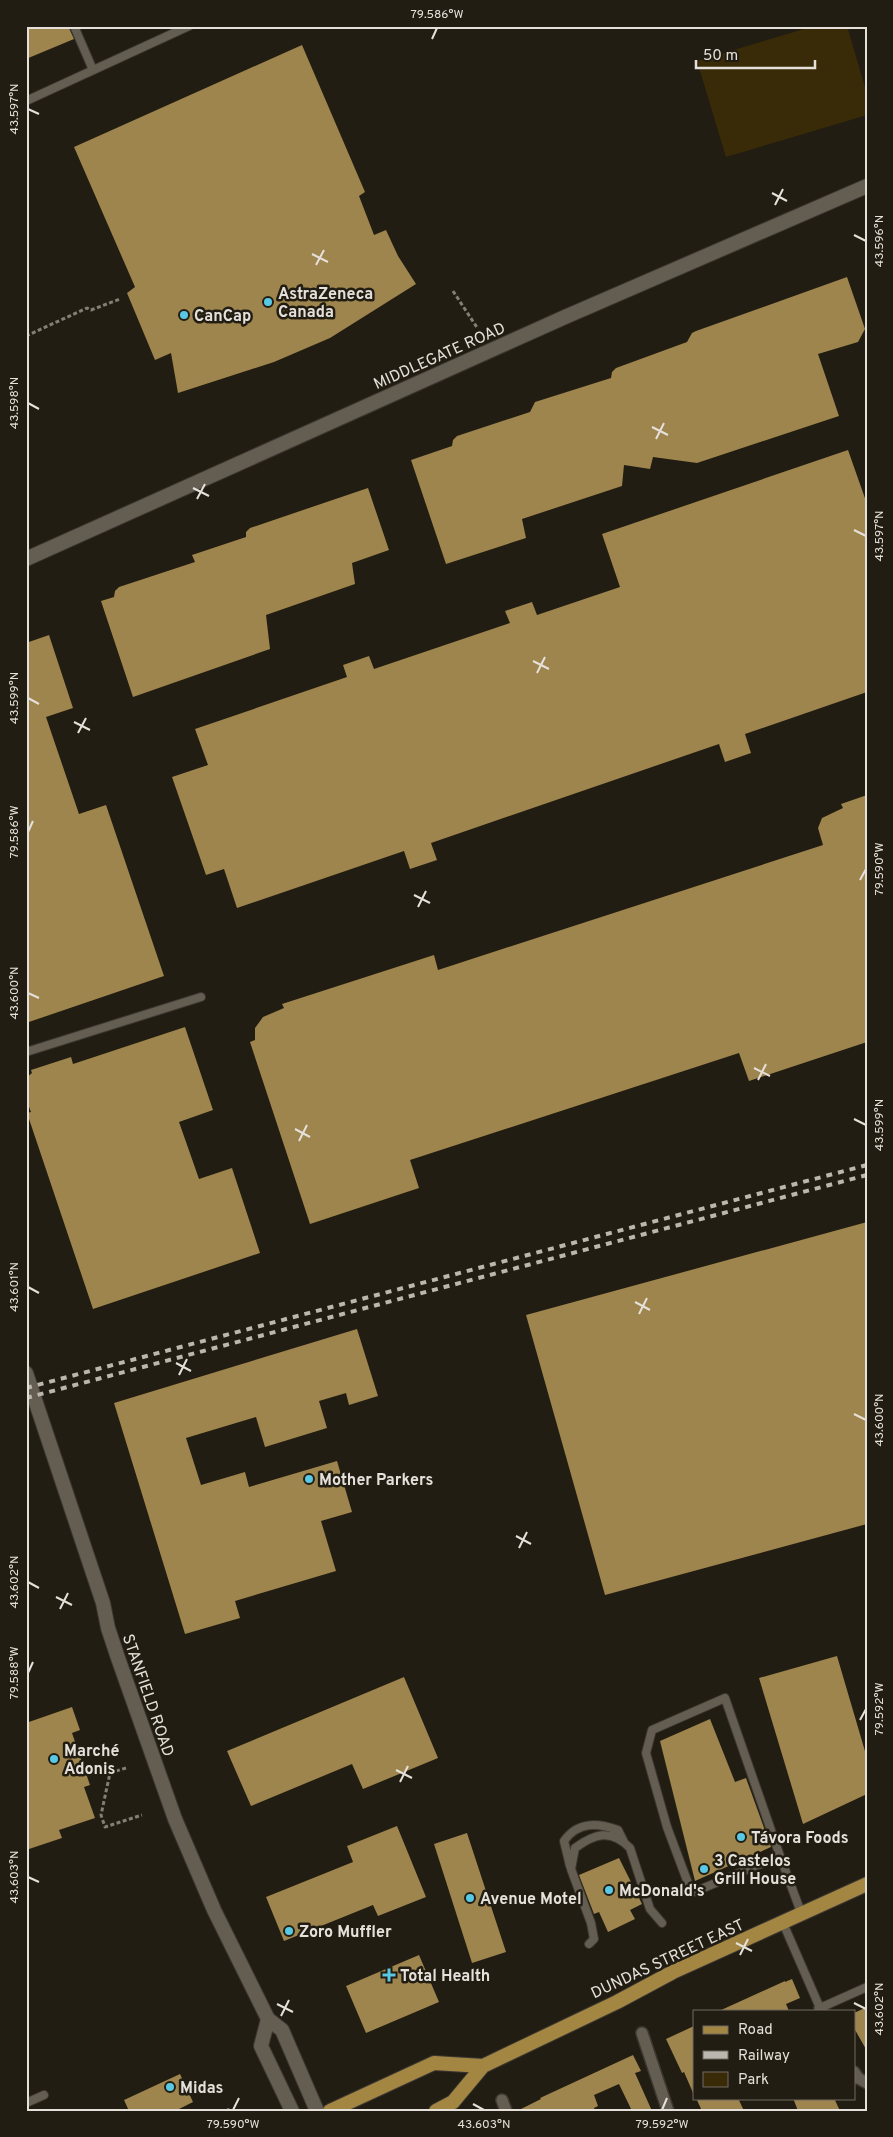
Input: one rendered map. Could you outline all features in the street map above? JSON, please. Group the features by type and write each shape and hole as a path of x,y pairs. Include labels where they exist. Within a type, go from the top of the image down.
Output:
{"main road":[{"name":"DUNDAS STREET EAST","path":"436,2111 453,2102 482,2066 617,2002 673,1972 867,1884"},
{"path":"330,2111 434,2062 482,2066"}],"street":[{"name":"MIDDLEGATE ROAD","path":"26,559 565,317 867,186"},
{"name":"STANFIELD ROAD","path":"26,1373 103,1603 108,1628 148,1748 175,1819 214,1910 268,2019 282,2030 318,2111"},
{"path":"268,2019 262,2046 292,2111"},
{"path":"642,2033 668,2111"},
{"path":"856,2075 867,2083"}],"lane":[{"path":"74,26 93,70"},
{"path":"26,101 189,26"},
{"path":"26,1052 201,997"},
{"path":"780,1856 694,1892 691,1891 667,1827 646,1753 652,1730 725,1698 802,1915"},
{"path":"590,1944 594,1939 591,1924 571,1869 564,1840 569,1833 588,1824 604,1825 618,1830 624,1842 630,1848 650,1909 662,1923"},
{"path":"571,1869 575,1848 590,1837 604,1834 624,1842"},
{"path":"783,1923 821,2010 867,1987"},
{"path":"26,2103 44,2095"}],"path":[{"path":"453,291 478,329"},
{"path":"26,336 86,308 91,310 102,308 120,299"},
{"path":"126,1768 110,1773 101,1815 105,1827 142,1815"}],"green space":[{"path":"814,26 847,26 867,94 867,115 726,157 697,61"}],"building":[{"path":"26,26 68,26 74,39 26,59"},
{"path":"302,45 365,192 359,196 374,235 386,230 398,256 416,284 330,338 274,362 178,393 171,353 155,360 127,293 135,287 74,147"},
{"path":"847,277 865,329 858,342 818,354 839,416 697,463 653,457 650,469 624,465 622,486 522,519 526,538 446,564 411,460 452,446 453,440 457,436 530,412 535,402 611,378 612,372 616,368 687,342 692,333 696,331"},
{"path":"848,450 867,504 867,692 745,734 751,753 725,762 719,744 431,843 437,860 410,869 404,851 237,908 224,869 206,875 172,777 208,765 195,729 347,677 343,665 369,656 374,669 510,623 505,611 532,602 537,615 620,587 602,534"},
{"path":"368,488 389,550 352,563 355,584 266,615 270,649 133,697 101,601 114,597 115,591 119,587 195,562 192,555 246,537 246,532 250,528"},
{"path":"49,635 73,708 46,717 79,814 106,805 164,976 26,1023 26,643"},
{"path":"867,795 867,1042 749,1081 739,1053 410,1160 419,1188 310,1224 250,1042 255,1040 255,1028 263,1017 284,1008 282,1004 434,955 438,970 823,845 818,828 822,818 843,808 841,804"},
{"path":"185,1027 213,1110 179,1122 199,1179 232,1168 260,1253 93,1309 27,1113 31,1112 26,1099 26,1078 32,1073 31,1070 71,1057 73,1064"},
{"path":"867,1222 867,1524 605,1595 526,1315"},
{"name":"Mother Parkers","path":"357,1329 378,1396 349,1405 346,1393 319,1401 327,1428 265,1447 256,1417 186,1438 201,1485 245,1472 249,1487 337,1461 352,1512 321,1521 336,1571 235,1601 240,1618 185,1634 114,1403"},
{"path":"837,1656 867,1758 867,1794 803,1824 759,1678"},
{"path":"404,1677 438,1758 363,1789 352,1764 251,1806 227,1751"},
{"name":"Marché Adonis","path":"72,1707 80,1730 72,1733 90,1785 84,1787 95,1818 59,1830 62,1838 26,1850 26,1723"},
{"path":"710,1719 735,1782 746,1778 771,1847 695,1881 660,1741"},
{"path":"397,1826 426,1897 378,1916 373,1905 284,1941 266,1897 353,1862 347,1846"},
{"name":"Avenue Motel","path":"467,1833 506,1952 472,1963 434,1844"},
{"name":"McDonald's","path":"619,1858 642,1904 630,1910 635,1919 608,1932 599,1912 594,1914 579,1875"},
{"path":"419,1955 439,2002 366,2033 346,1986"},
{"path":"792,1979 800,1998 786,2004 789,2010 721,2010 785,1981"},
{"path":"867,2007 867,2051 856,2032 856,2012"},
{"path":"693,2026 693,2093 684,2072 682,2073 666,2039"},
{"path":"633,2055 641,2071 635,2073 652,2111 632,2111 619,2084 594,2095 598,2106 594,2108 595,2111 517,2111 540,2098"},
{"name":"Midas","path":"180,2074 193,2102 175,2111 129,2111 124,2100"},
{"path":"697,2100 739,2100 744,2111 702,2111"},
{"path":"794,2100 835,2100 840,2111 798,2111"}],"railway":[{"path":"26,1388 867,1165"},
{"path":"26,1398 867,1175"}],"place":[{"name":"AstraZeneca Canada","path":"268,302"},
{"name":"CanCap","path":"184,315"},
{"name":"Mother Parkers","path":"309,1479"},
{"name":"Marché Adonis","path":"54,1759"},
{"name":"Távora Foods","path":"741,1837"},
{"name":"3 Castelos Grill House","path":"704,1869"},
{"name":"McDonald's","path":"609,1890"},
{"name":"Avenue Motel","path":"470,1898"},
{"name":"Zoro Muffler","path":"289,1931"},
{"name":"Total Health","path":"389,1975"},
{"name":"Midas","path":"170,2087"}]}
